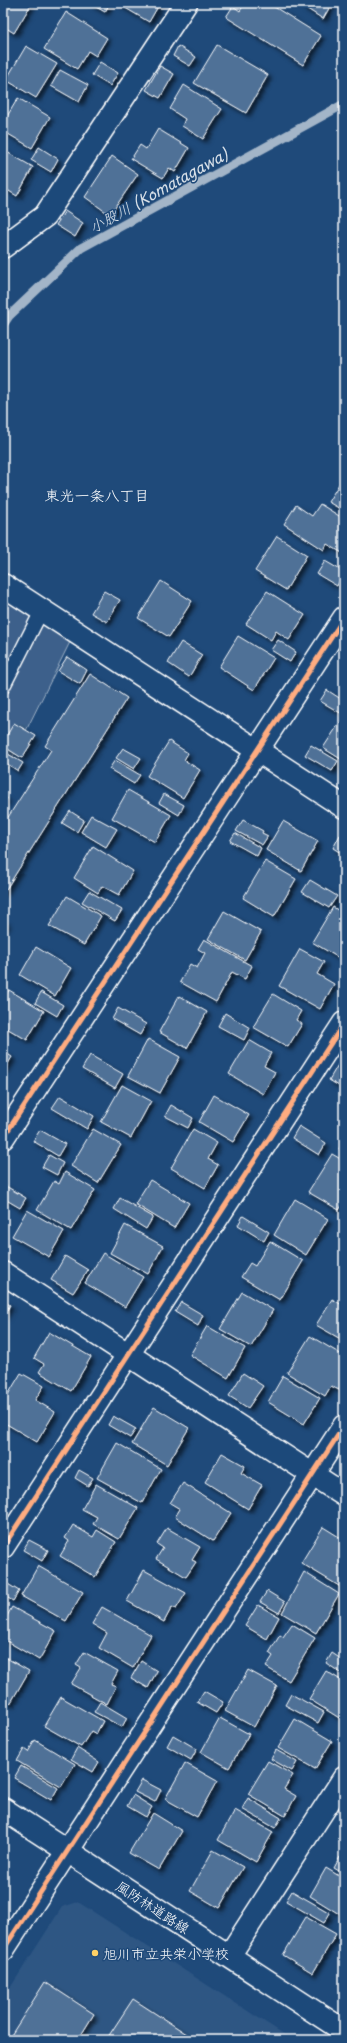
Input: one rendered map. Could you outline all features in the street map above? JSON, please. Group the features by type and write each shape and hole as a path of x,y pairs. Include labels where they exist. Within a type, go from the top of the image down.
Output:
{"street":[{"path":"3,247 45,216 186,3"},
{"path":"3,585 344,807"},
{"path":"3,1138 344,618"},
{"path":"3,1547 344,1023"},
{"path":"3,1273 344,1495"},
{"path":"3,1950 344,1426"},
{"path":"228,1956 344,1778"},
{"name":"風防林道路線","path":"3,1809 344,2031"}],"lane":[{"path":"3,687 42,610"}],"shaded area":[{"path":"3,599 70,642 3,777"},
{"name":"旭川市立共栄小学校","path":"78,1902 293,2040 3,2040 3,1999 62,1907"}],"building":[{"path":"3,3 32,3 14,33 3,26"},
{"path":"89,3 110,3 105,12"},
{"path":"117,3 160,3 149,22"},
{"path":"245,3 268,3 321,36 303,65 226,17 233,6 240,11"},
{"path":"298,3 332,3 323,19"},
{"path":"66,12 107,38 96,56 88,51 77,69 44,49"},
{"path":"217,45 268,75 246,113 194,83"},
{"path":"26,46 57,64 36,98 6,80"},
{"path":"178,46 196,57 190,66 173,56"},
{"path":"100,62 118,73 110,86 92,75"},
{"path":"160,66 174,74 160,98 146,90"},
{"path":"60,70 88,85 79,102 51,86"},
{"path":"184,85 222,109 203,139 182,126 185,119 170,109"},
{"path":"18,98 50,117 32,148 3,131 3,123"},
{"path":"158,129 189,148 175,172 169,168 163,178 131,159 140,145 146,149"},
{"path":"39,147 58,159 51,172 31,160"},
{"path":"3,150 33,167 17,196 4,188 3,190"},
{"path":"112,156 138,174 110,215 85,197"},
{"path":"65,211 83,223 75,237 56,225"},
{"path":"344,476 344,511 328,502"},
{"path":"320,504 344,519 344,554 327,544 324,550 284,524 296,505 312,516"},
{"path":"277,536 307,555 286,590 255,571"},
{"path":"325,561 344,572 337,586 317,574"},
{"path":"161,581 192,601 169,637 138,618"},
{"path":"104,591 120,600 107,622 91,613"},
{"path":"267,591 305,615 289,640 276,631 271,640 246,624"},
{"path":"238,636 274,658 254,690 219,667"},
{"path":"278,640 296,652 290,662 271,650"},
{"path":"181,642 202,655 189,677 168,663"},
{"path":"67,657 87,670 80,684 58,671"},
{"path":"90,674 127,698 3,894 3,825 51,750 45,746"},
{"path":"327,690 344,701 344,715 320,701"},
{"path":"340,722 344,725 344,761 323,748"},
{"path":"14,723 36,736 22,758 3,746 3,742"},
{"path":"169,741 188,753 184,760 200,770 183,798 147,776"},
{"path":"311,745 338,761 332,771 305,755"},
{"path":"123,748 141,758 134,769 116,758"},
{"path":"3,751 23,763 18,771 3,761"},
{"path":"115,760 140,775 134,784 109,769"},
{"path":"128,790 171,815 155,842 112,818"},
{"path":"164,794 184,805 179,815 159,803"},
{"path":"3,796 7,798 3,805"},
{"path":"70,811 84,820 77,832 62,823"},
{"path":"91,815 117,829 106,847 81,832"},
{"path":"243,820 263,831 262,833 268,836 262,845 236,831"},
{"path":"283,821 318,841 301,871 266,850"},
{"path":"235,833 261,848 257,856 230,841"},
{"path":"340,835 344,837 344,855 333,848"},
{"path":"93,846 133,871 119,895 102,886 98,893 74,878"},
{"path":"265,861 296,879 274,917 243,898"},
{"path":"310,880 337,896 329,908 302,892"},
{"path":"89,891 122,910 115,921 82,902"},
{"path":"67,896 101,916 84,945 49,926"},
{"path":"333,907 344,914 344,961 312,942"},
{"path":"224,911 261,932 245,960 208,939"},
{"path":"3,920 7,923 3,929"},
{"path":"204,939 252,966 245,979 232,972 216,1002 180,982 190,964 197,968 205,953 198,949"},
{"path":"36,947 71,968 55,996 20,975"},
{"path":"300,949 324,962 317,974 334,984 320,1009 279,986"},
{"path":"9,990 44,1011 27,1040 3,1026 3,1000"},
{"path":"41,992 63,1005 57,1016 35,1003"},
{"path":"273,994 301,1011 296,1020 302,1024 288,1047 253,1027"},
{"path":"179,996 207,1012 187,1048 159,1032"},
{"path":"118,1008 146,1024 140,1035 112,1019"},
{"path":"225,1013 250,1028 244,1040 218,1026"},
{"path":"148,1039 180,1057 160,1093 128,1076"},
{"path":"249,1040 271,1053 264,1066 275,1072 263,1094 229,1074"},
{"path":"3,1051 12,1057 3,1072"},
{"path":"90,1055 123,1074 115,1088 82,1069"},
{"path":"339,1063 344,1066 344,1089 329,1080"},
{"path":"122,1085 151,1101 131,1138 101,1122"},
{"path":"214,1095 249,1115 233,1142 199,1122"},
{"path":"60,1096 94,1116 87,1129 52,1108"},
{"path":"171,1105 193,1118 188,1128 165,1116"},
{"path":"299,1126 326,1143 319,1155 292,1138"},
{"path":"93,1129 121,1145 98,1183 71,1166"},
{"path":"193,1129 217,1143 208,1159 218,1165 205,1188 171,1168"},
{"path":"40,1130 65,1144 58,1156 33,1141"},
{"path":"344,1140 344,1152 339,1149"},
{"path":"332,1154 344,1161 344,1202 339,1210 308,1192"},
{"path":"49,1155 63,1163 57,1175 42,1167"},
{"path":"65,1172 95,1190 71,1230 37,1210 54,1181 59,1184"},
{"path":"150,1180 189,1203 174,1228 135,1204"},
{"path":"4,1185 26,1198 20,1208 3,1198"},
{"path":"120,1198 153,1217 146,1229 114,1209"},
{"path":"295,1199 328,1219 306,1255 274,1235"},
{"path":"27,1210 64,1231 49,1257 12,1236"},
{"path":"243,1216 269,1232 264,1241 238,1225"},
{"path":"344,1224 344,1233 340,1231"},
{"path":"125,1225 163,1246 148,1274 110,1253"},
{"path":"270,1241 303,1261 280,1300 241,1277 250,1263 255,1266"},
{"path":"103,1253 143,1277 125,1307 85,1283"},
{"path":"65,1256 88,1270 73,1293 51,1280"},
{"path":"242,1292 273,1310 251,1347 220,1329"},
{"path":"332,1299 344,1306 344,1341 316,1325"},
{"path":"3,1301 10,1305 3,1317"},
{"path":"181,1302 203,1315 198,1326 175,1312"},
{"path":"207,1326 245,1348 228,1378 190,1355"},
{"path":"49,1332 91,1357 71,1391 39,1372 44,1364 34,1358"},
{"path":"310,1336 344,1356 344,1366 341,1371 344,1373 344,1382 339,1390 331,1386 325,1396 287,1373"},
{"path":"21,1373 44,1386 35,1400 55,1412 37,1442 3,1422 3,1403"},
{"path":"243,1373 263,1386 248,1408 229,1396"},
{"path":"283,1376 320,1398 304,1424 268,1402"},
{"path":"154,1407 189,1428 167,1465 132,1444"},
{"path":"113,1416 136,1429 130,1438 108,1425"},
{"path":"117,1443 161,1469 142,1503 97,1478"},
{"path":"222,1453 245,1466 241,1473 262,1485 248,1509 205,1482"},
{"path":"79,1470 93,1478 88,1486 75,1478"},
{"path":"183,1483 231,1513 213,1541 175,1517 180,1509 170,1503"},
{"path":"96,1484 138,1508 119,1539 93,1524 97,1517 82,1509"},
{"path":"73,1525 93,1537 97,1530 116,1542 95,1577 60,1556 69,1541 65,1538"},
{"path":"323,1527 344,1540 344,1589 301,1563"},
{"path":"167,1528 200,1547 192,1560 196,1562 186,1577 156,1559 163,1548 157,1544"},
{"path":"29,1540 48,1550 42,1561 23,1550"},
{"path":"38,1566 83,1592 66,1621 21,1596"},
{"path":"144,1570 186,1593 176,1609 172,1607 164,1622 127,1601"},
{"path":"304,1572 339,1594 316,1633 282,1613"},
{"path":"3,1581 19,1591 13,1601 3,1595"},
{"path":"267,1591 285,1602 279,1613 260,1602"},
{"path":"258,1605 279,1617 267,1639 245,1626"},
{"path":"12,1607 56,1631 39,1660 3,1639 3,1623"},
{"path":"102,1607 151,1635 133,1668 99,1648 107,1633 92,1624"},
{"path":"292,1624 315,1638 289,1681 266,1667 273,1656 269,1653 280,1635 283,1637"},
{"path":"84,1652 118,1671 111,1684 116,1686 107,1704 71,1684 81,1668 76,1665"},
{"path":"332,1653 344,1661 344,1675 326,1663"},
{"path":"3,1656 29,1671 10,1704 3,1700"},
{"path":"141,1661 157,1671 148,1688 131,1678"},
{"path":"248,1670 277,1686 254,1727 225,1711"},
{"path":"326,1671 344,1682 344,1721 309,1699"},
{"path":"204,1691 223,1702 216,1713 197,1702"},
{"path":"291,1694 324,1712 318,1723 285,1705"},
{"path":"61,1697 103,1721 96,1734 91,1731 81,1747 44,1726"},
{"path":"100,1702 127,1718 122,1727 94,1712"},
{"path":"220,1718 249,1734 229,1768 201,1752"},
{"path":"295,1719 332,1741 315,1769 278,1748"},
{"path":"173,1735 197,1749 191,1760 167,1746"},
{"path":"35,1740 75,1764 61,1787 17,1761 24,1749 28,1752"},
{"path":"77,1748 99,1762 93,1772 71,1759"},
{"path":"276,1750 297,1762 292,1771 271,1759"},
{"path":"268,1761 293,1775 284,1789 296,1796 285,1816 248,1794"},
{"path":"185,1763 217,1781 197,1817 165,1799"},
{"path":"21,1766 58,1788 51,1800 14,1778"},
{"path":"142,1780 161,1790 155,1802 135,1792"},
{"path":"133,1795 152,1807 146,1817 127,1806"},
{"path":"248,1798 281,1818 275,1828 242,1809"},
{"path":"235,1810 273,1832 256,1862 218,1840"},
{"path":"153,1813 182,1831 159,1870 129,1853"},
{"path":"213,1850 243,1867 219,1908 190,1891"},
{"path":"340,1857 344,1859 344,1874 334,1868"},
{"path":"326,1868 344,1879 344,1917 310,1896"},
{"path":"292,1891 330,1913 324,1923 286,1901"},
{"path":"306,1917 336,1934 313,1973 283,1955"},
{"path":"45,1982 94,2014 78,2040 8,2040"},
{"path":"133,1999 196,2040 106,2040"}],"waterway":[{"name":"小股川 (Komatagawa)","path":"3,325 9,316 81,248 344,104"}],"cycle path":[{"path":"3,1138 344,618"},
{"path":"3,1547 344,1023"},
{"path":"3,1950 344,1426"}],"place":[{"name":"旭川市立共栄小学校","path":"95,1953"}],"district":[{"name":"東光一条八丁目","path":"97,494"}]}
